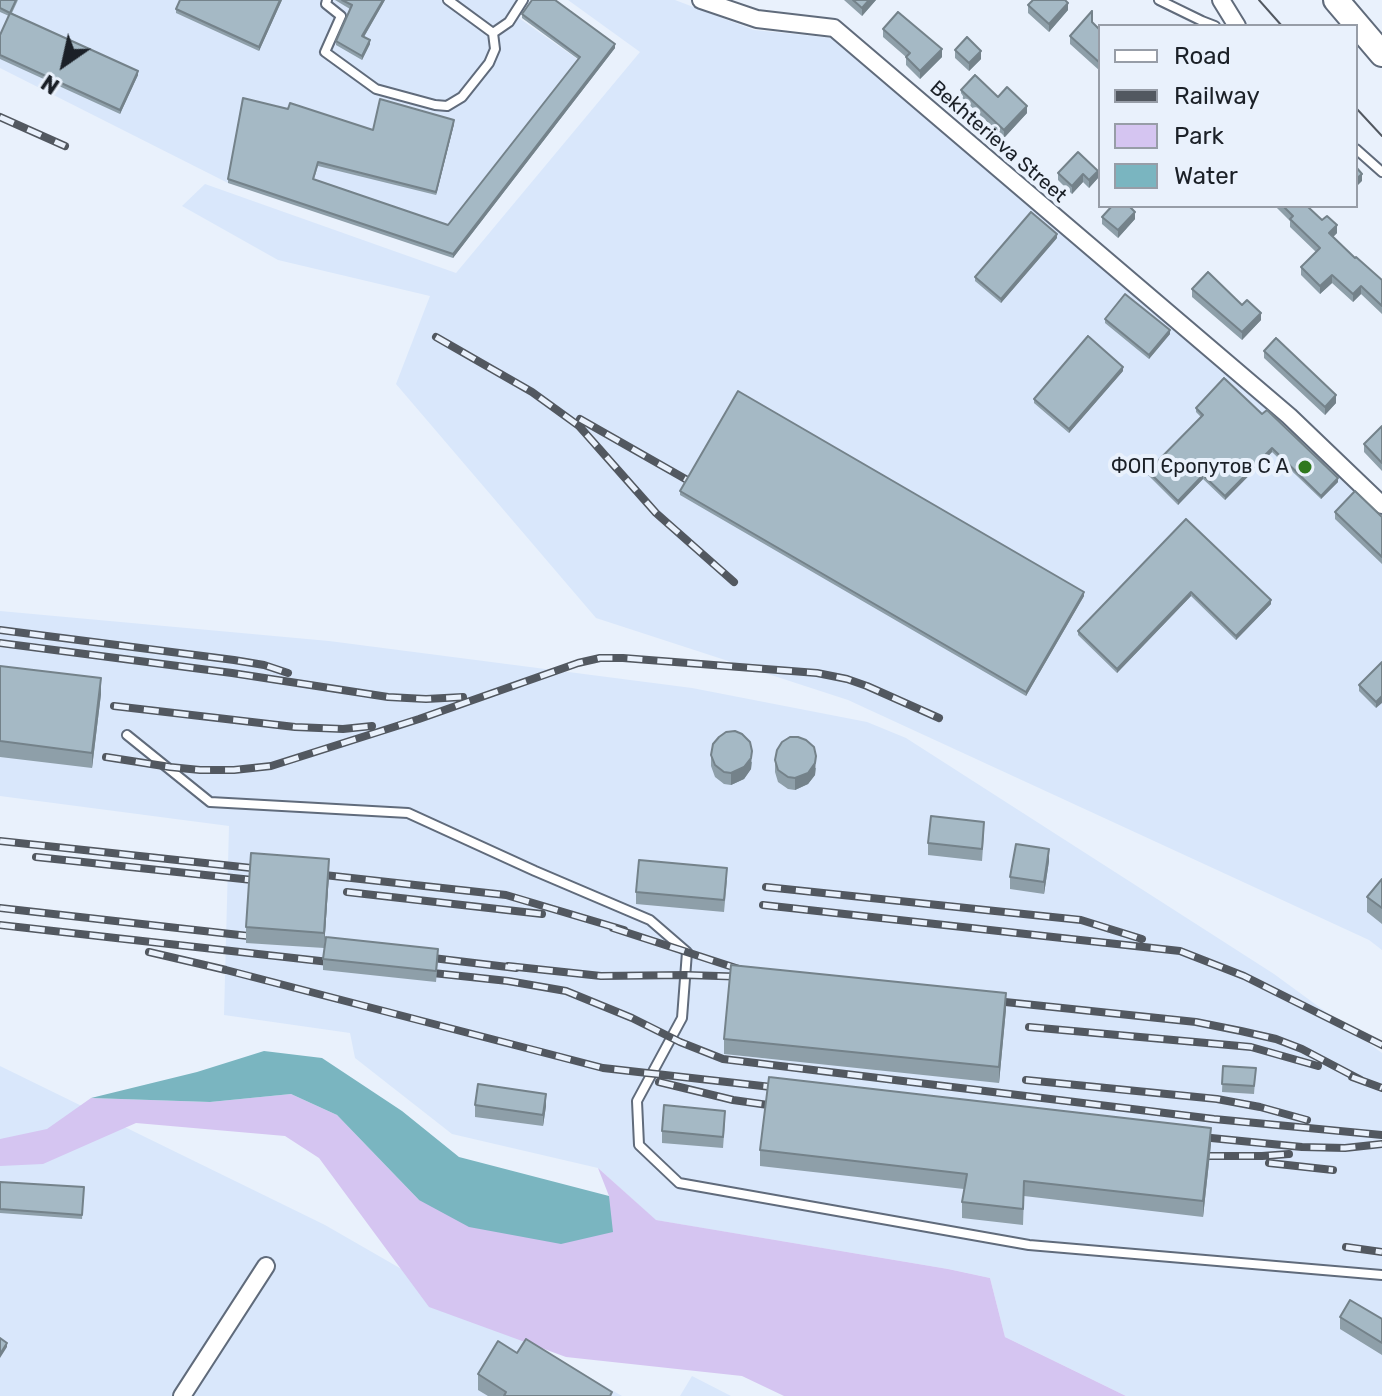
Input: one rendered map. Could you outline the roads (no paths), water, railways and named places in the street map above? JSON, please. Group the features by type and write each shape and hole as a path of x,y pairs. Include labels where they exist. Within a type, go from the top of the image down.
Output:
{"main road":[{"path":"1336,0 1356,24"},
{"path":"1358,26 1382,54"}],"street":[{"name":"Bekhterieva Street","path":"701,0 757,19 834,28 1289,416 1382,505"},
{"path":"1221,0 1236,24"},
{"path":"182,1396 266,1266"}],"lane":[{"path":"327,0 326,4 341,16 325,52 376,89 447,106 462,97 489,63 495,49 493,33 448,0"},
{"path":"493,33 509,22 523,0"},
{"path":"1159,0 1211,24"},
{"path":"1358,151 1382,172"},
{"path":"127,735 210,802 408,813 650,920 687,952 682,1018 637,1101 639,1145 679,1183 1029,1245 1382,1275"}],"water":[{"path":"264,1051 322,1058 402,1111 459,1157 609,1196 613,1232 561,1244 469,1227 419,1200 337,1115 291,1094 210,1102 91,1098 197,1072"}],"tram line":[{"path":"1259,0 1280,24"},
{"path":"1358,110 1382,136"}],"railway":[{"path":"0,117 65,146"},
{"path":"436,337 532,392 579,426 656,513 734,582"},
{"path":"580,419 696,485"},
{"path":"0,630 234,660 288,673"},
{"path":"0,643 388,697 463,697"},
{"path":"106,757 200,770 271,766 600,658 817,673 867,686 939,718"},
{"path":"114,706 295,727 343,729 372,726"},
{"path":"0,841 270,870"},
{"path":"36,857 271,882"},
{"path":"306,873 506,895 624,930"},
{"path":"766,887 1081,920 1142,939"},
{"path":"347,892 542,914"},
{"path":"763,905 1180,951 1244,976 1382,1045"},
{"path":"0,908 266,938"},
{"path":"0,925 347,964"},
{"path":"613,928 742,970"},
{"path":"149,952 603,1068 789,1089"},
{"path":"416,956 516,968"},
{"path":"508,966 601,976 751,977"},
{"path":"414,971 566,991 723,1059 1214,1119 1382,1135"},
{"path":"986,1000 1196,1022 1241,1031 1302,1049 1361,1080"},
{"path":"1029,1027 1251,1047 1318,1066"},
{"path":"1352,1077 1382,1088"},
{"path":"1026,1080 1217,1099 1307,1120"},
{"path":"659,1082 768,1105"},
{"path":"1191,1136 1302,1147 1345,1148 1382,1144"},
{"path":"1209,1156 1289,1154"},
{"path":"1269,1163 1333,1170"},
{"path":"1346,1247 1382,1252"}],"place":[{"name":"ФОП Єропутов С А","path":"1305,467"}]}
